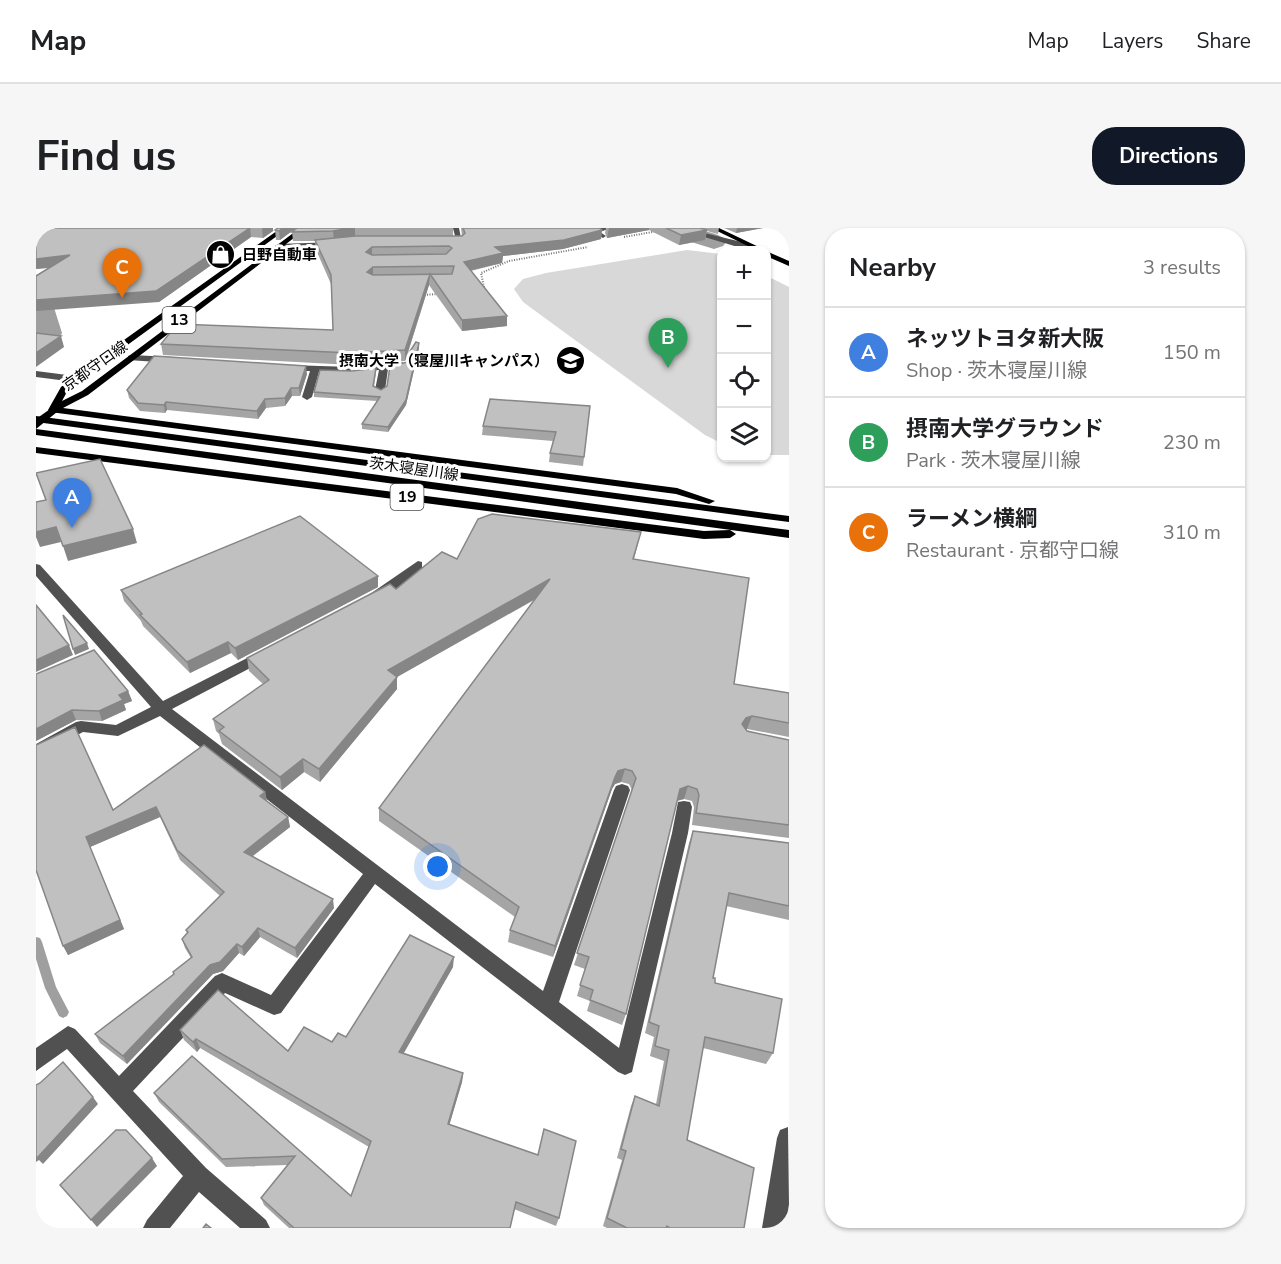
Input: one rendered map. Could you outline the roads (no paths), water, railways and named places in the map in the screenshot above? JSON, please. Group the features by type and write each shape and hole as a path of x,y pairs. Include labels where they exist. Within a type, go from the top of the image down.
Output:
{"highway":[{"path":"36,408 52,410"},
{"path":"36,425 52,410"}],"main road":[{"name":"京都守口線","path":"52,410 86,393 304,228"},
{"path":"714,228 751,245"},
{"name":"京都守口線","path":"52,410 64,389 75,379 284,229"},
{"path":"771,255 789,264"},
{"name":"19","path":"52,410 677,491 752,514"},
{"name":"茨木寝屋川線","path":"36,420 789,519"},
{"name":"茨木寝屋川線","path":"36,432 784,534"},
{"name":"19","path":"36,450 704,535 784,534"}],"street":[{"path":"273,228 284,229"},
{"path":"444,251 443,242 460,242 456,228"},
{"path":"603,236 594,231 608,228"},
{"path":"677,228 738,246 751,245"},
{"path":"278,246 344,243"},
{"path":"131,358 178,361"},
{"path":"274,367 384,368 402,365"},
{"path":"380,390 384,368"},
{"path":"307,398 315,369"},
{"path":"36,374 75,379"},
{"path":"357,606 388,590 417,565"},
{"path":"36,568 102,650 161,709 625,1065 680,833 684,807"},
{"path":"36,751 81,726 118,731 274,650"},
{"path":"548,1005 622,790"},
{"path":"680,833 702,836"},
{"path":"119,1091 222,982 274,1006 374,872"},
{"path":"36,1061 68,1036 198,1176 258,1228"},
{"path":"774,1228 788,1138"},
{"path":"155,1228 198,1176"}],"waterway":[{"path":"671,228 714,241"},
{"path":"36,295 46,333 45,338 36,342"},
{"path":"36,942 51,988 63,1012"}],"place":[{"name":"日野自動車","path":"221,255"},
{"name":"ラーメン横綱","path":"122,298"},
{"name":"摂南大学（寝屋川キャンパス）","path":"570,361"},
{"name":"摂南大学グラウンド","path":"668,368"},
{"name":"ネッツトヨタ新大阪","path":"72,528"}]}
